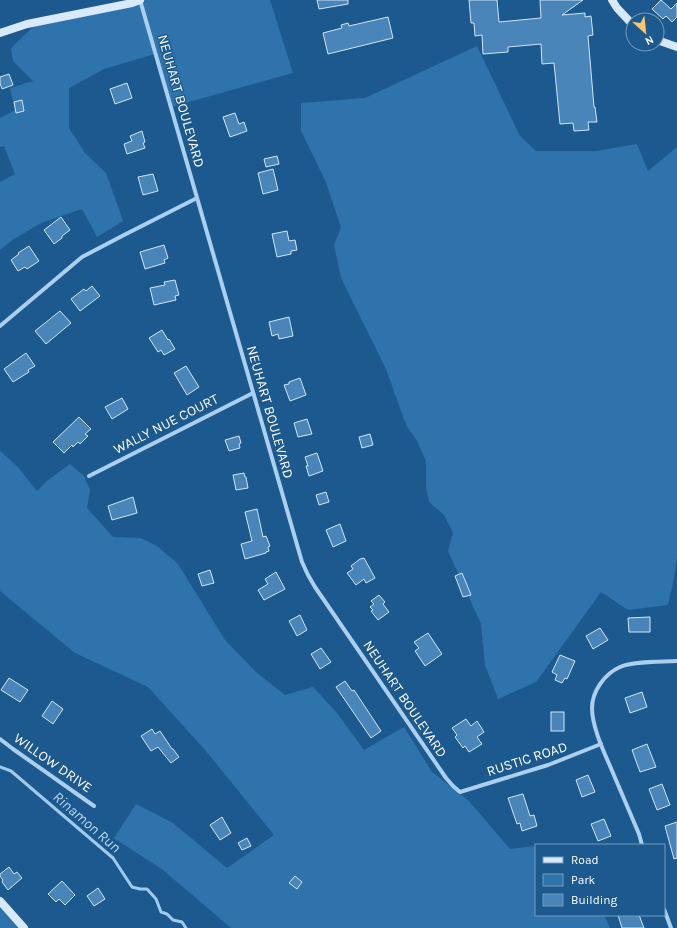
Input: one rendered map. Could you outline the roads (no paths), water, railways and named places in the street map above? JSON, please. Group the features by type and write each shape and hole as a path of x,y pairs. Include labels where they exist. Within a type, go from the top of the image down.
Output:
{"street":[{"path":"0,34 27,24 132,3 140,0"},
{"name":"NEUHART BOULEVARD","path":"140,0 302,562 308,575 446,778 460,792"},
{"path":"612,0 625,16"},
{"path":"665,42 677,46"},
{"path":"0,326 82,257 197,198"},
{"name":"WALLY NUE COURT","path":"89,476 253,393"},
{"path":"642,844 639,834 601,744 592,709 594,696 600,685 612,671 628,664 677,661"},
{"name":"WILLOW DRIVE","path":"0,739 94,806"},
{"name":"RUSTIC ROAD","path":"460,792 548,765 601,744"},
{"path":"0,900 24,928"},
{"path":"665,912 671,928"}],"waterway":[{"name":"Rinamon Run","path":"0,767 11,771 113,858 132,887 147,889 156,899 161,912 167,914 173,920 182,922 186,928"}]}
